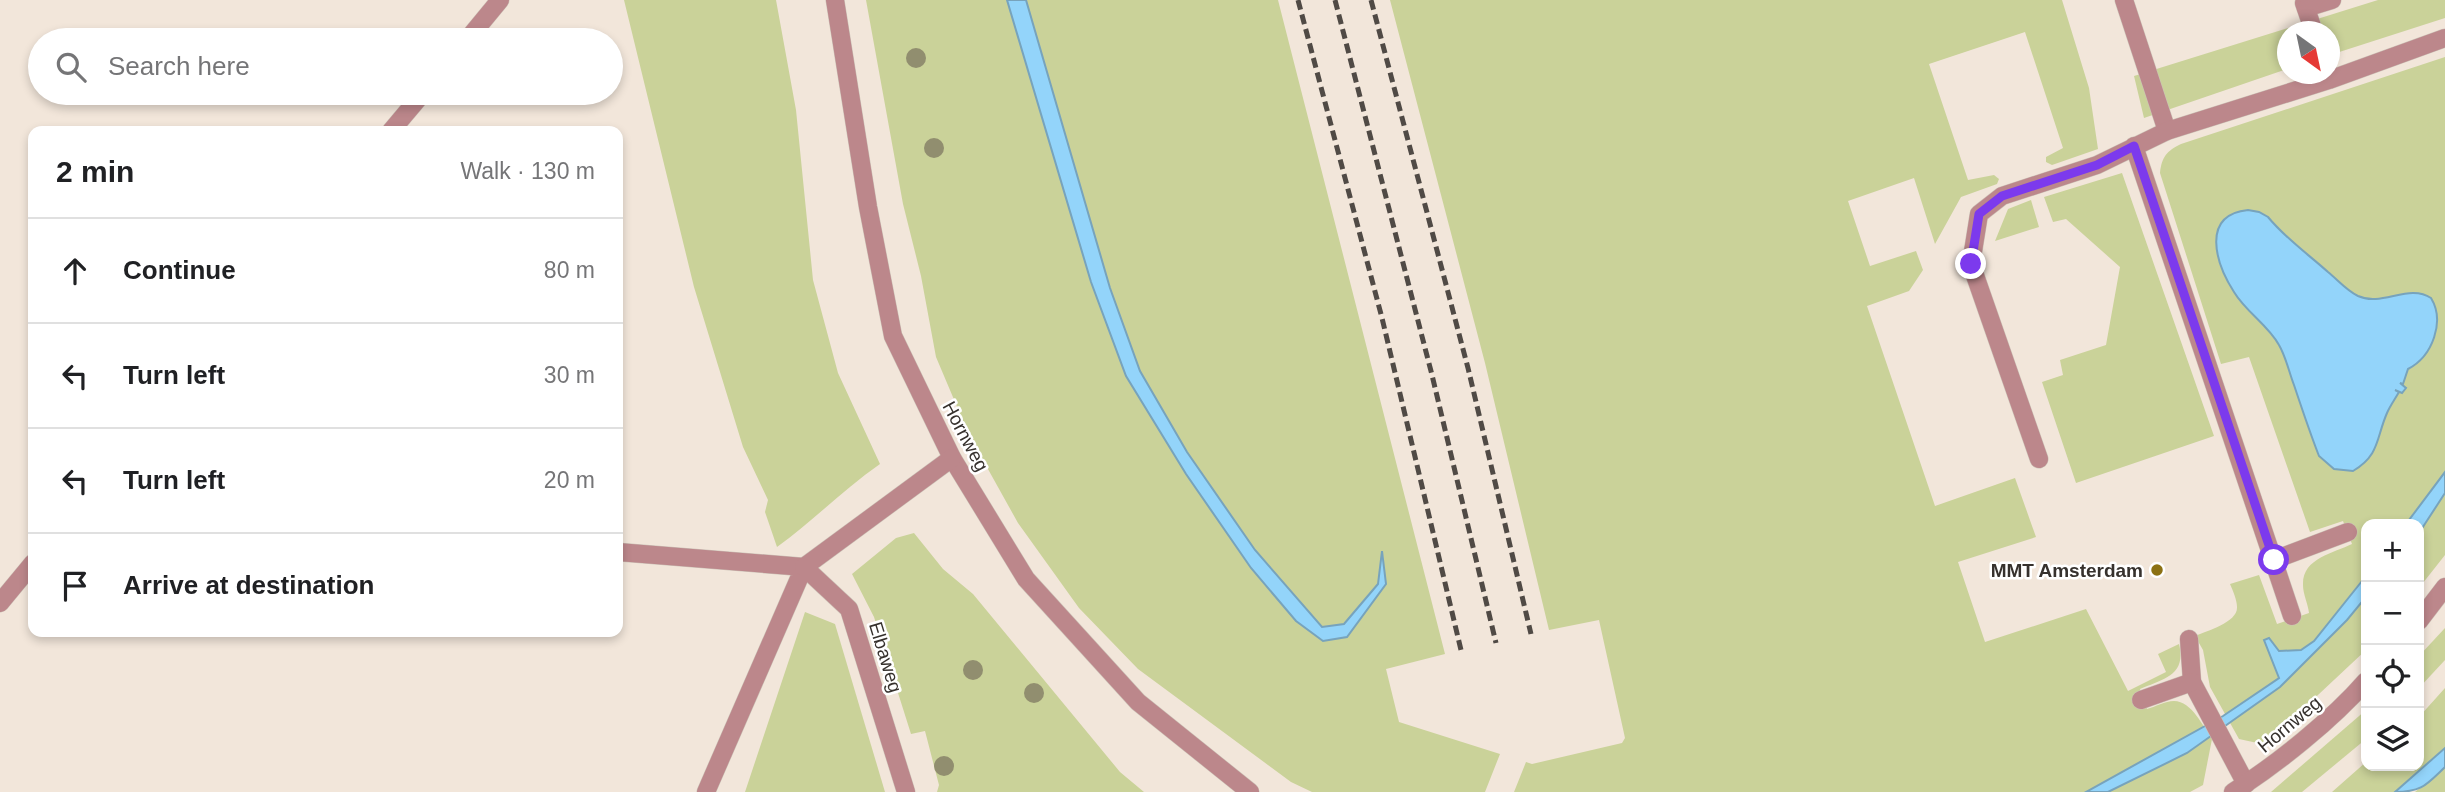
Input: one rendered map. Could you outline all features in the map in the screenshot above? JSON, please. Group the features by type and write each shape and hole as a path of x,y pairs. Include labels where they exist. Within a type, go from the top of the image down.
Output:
{"street":[{"path":"477,28 500,0"},
{"name":"Hornweg","path":"835,0 868,207 893,336 952,458 1026,579 1138,702 1250,792"},
{"path":"2124,0 2167,131"},
{"path":"2311,21 2306,4 2332,0"},
{"path":"2340,73 2445,38"},
{"path":"2039,458 1971,264 1979,214 2002,196 2097,165 2167,131 2307,84"},
{"path":"395,126 413,105"},
{"path":"2134,146 2292,616"},
{"path":"706,792 804,567 952,458"},
{"path":"2274,560 2347,532"},
{"path":"623,552 804,567"},
{"name":"Elbaweg","path":"804,567 849,609 906,792"},
{"path":"0,603 28,569"},
{"path":"2424,614 2445,587"},
{"path":"2189,639 2192,682 2239,788"},
{"path":"2141,700 2192,682"},
{"name":"Hornweg","path":"2239,788 2265,771 2361,687"}],"green space":[{"path":"624,0 776,0 796,110 813,280 838,373 880,464 777,547 765,512 768,500 743,447 694,287"},
{"path":"866,0 1007,0 1091,282 1186,474 1251,568 1296,621 1347,637 1386,584 1383,555 1378,584 1344,624 1322,627 1255,550 1187,452 1140,371 1110,288 1026,0 1278,0 1445,654 1386,669 1399,722 1500,754 1485,792 1312,792 1291,782 1138,669 1079,608 1018,523 969,435 936,357 921,276 903,204"},
{"path":"1390,0 2062,0 2089,88 2098,149 2052,165 2046,162 2046,157 2063,148 2025,32 1929,64 1968,180 1994,175 1999,179 1997,184 1961,197 1935,244 1914,178 1848,201 1870,266 1916,251 1923,270 1909,291 1867,306 1935,506 2015,478 2036,537 1958,562 1985,642 2086,609 2128,691 2166,672 2158,654 2179,644 2181,655 2176,670 2164,679 2140,689 2147,709 2167,702 2180,702 2192,710 2201,722 2212,739 2203,785 2190,792 1514,792 1526,762 1532,764 1622,743 1625,738 1599,620 1549,630 1485,363"},
{"path":"2378,0 2445,0 2445,18 2340,52 2340,21 2311,21"},
{"path":"2277,31 2277,72 2144,118 2134,76"},
{"path":"2445,57 2445,555 2424,582 2424,519 2361,519 2361,655 2262,744 2239,739 2210,687 2203,650 2195,636 2233,617 2237,607 2230,584 2259,575 2277,624 2309,613 2303,585 2308,568 2320,558 2352,544 2343,521 2310,532 2249,357 2221,364 2160,173 2164,158 2181,144"},
{"path":"2122,173 2214,436 2076,483 2042,382 2063,375 2060,360 2106,345 2120,267 2066,219 2053,222 2044,197"},
{"path":"2031,200 2039,227 1995,241 2008,209"},
{"path":"914,533 943,569 973,594 1120,772 1144,792 937,792 939,785 925,731 911,734 874,617 852,574 896,538"},
{"path":"805,612 835,624 885,792 745,792"},
{"path":"2445,628 2445,660 2424,683 2424,651"},
{"path":"2445,688 2445,748 2424,766 2424,711"},
{"path":"2361,714 2361,743 2302,792 2271,792"},
{"path":"2361,766 2361,771 2419,771 2395,792 2332,792"},
{"path":"2445,767 2445,792 2415,792"}],"water":[{"path":"1007,0 1026,0 1110,288 1140,371 1187,452 1255,550 1322,627 1344,624 1378,584 1382,551 1386,584 1347,637 1323,641 1296,621 1251,568 1186,474 1126,376 1091,282"},
{"path":"2248,210 2268,217 2289,239 2358,296 2376,299 2423,294 2431,298 2435,307 2436,327 2430,347 2417,363 2408,369 2403,384 2400,383 2406,388 2402,393 2395,390 2399,392 2387,413 2373,452 2353,471 2334,469 2319,456 2281,350 2269,331 2239,299 2227,281 2218,255 2218,231 2223,221 2233,214"},
{"path":"2445,472 2445,493 2424,525 2424,519 2410,519"},
{"path":"2361,582 2361,603 2280,687 2187,753 2108,792 2086,792 2223,716 2279,678 2264,640 2269,638 2279,651 2301,650 2314,641"},
{"path":"2445,748 2445,767 2433,778 2418,789 2395,792 2419,771 2424,771 2424,766"}],"railway":[{"path":"1298,0 1382,318 1461,650"},
{"path":"1335,0 1432,375 1496,643"},
{"path":"1371,0 1468,368 1531,634"}],"place":[{"name":"MMT Amsterdam","path":"2157,570"}],"route":[{"path":"1971,264 1979,214 2002,196 2097,165 2134,146 2274,560"}]}
